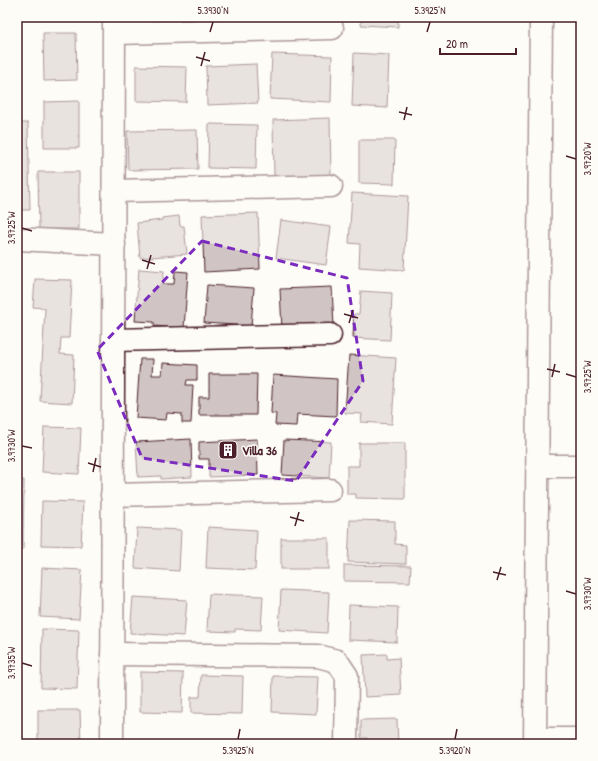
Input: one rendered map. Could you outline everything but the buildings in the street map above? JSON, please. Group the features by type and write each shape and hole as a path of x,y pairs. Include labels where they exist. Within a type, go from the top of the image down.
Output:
{"street":[{"path":"541,17 535,741 581,739"},
{"path":"112,744 115,25 332,28"},
{"path":"114,191 331,186"},
{"path":"17,239 114,244"},
{"path":"113,340 330,336"},
{"path":"538,466 581,466"},
{"path":"112,495 330,490"},
{"path":"112,654 318,656 337,661 347,676 346,744"}],"highlighted area":[{"path":"202,241 347,278 363,381 296,481 142,458 97,350"}],"place":[{"name":"Villa 36","path":"228,450"}]}
